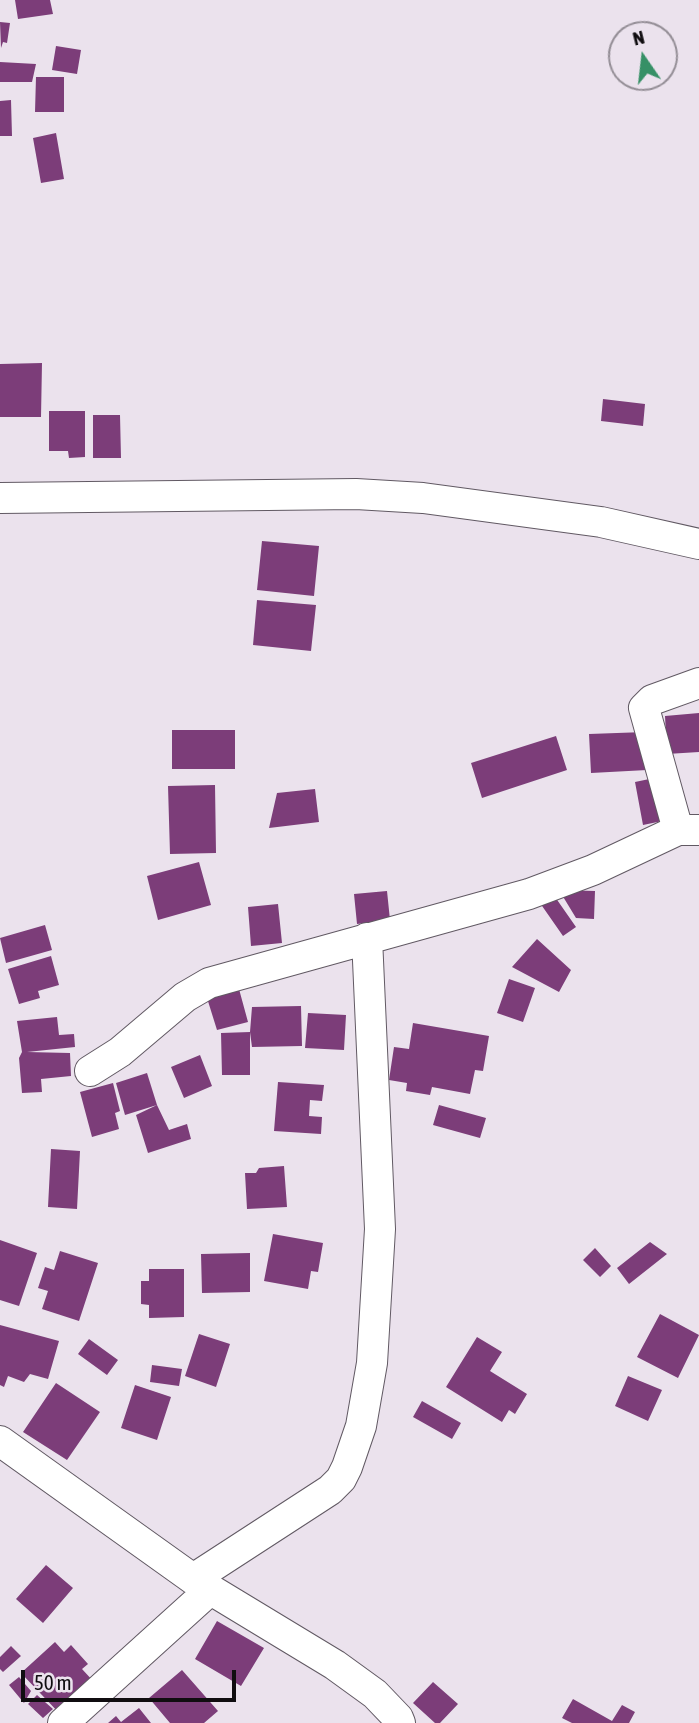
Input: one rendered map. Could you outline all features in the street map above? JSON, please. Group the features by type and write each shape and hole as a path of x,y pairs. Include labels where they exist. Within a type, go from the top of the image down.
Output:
{"street":[{"path":"0,498 356,494 424,498 601,522 699,544"},
{"path":"90,1072 120,1052 185,997 209,983 557,885 688,830 644,708 652,700 699,683"},
{"path":"63,1723 201,1585 330,1490 347,1468 361,1426 372,1363 380,1230 367,938"},
{"path":"0,1441 201,1585 335,1665 375,1694 400,1723"}],"building":[{"path":"15,0 50,0 53,14 18,19"},
{"path":"0,22 10,23 7,43 3,42 1,48"},
{"path":"56,46 81,50 77,74 52,70"},
{"path":"0,62 36,64 32,82 0,82"},
{"path":"36,77 64,77 64,112 35,112"},
{"path":"11,100 12,136 0,136 0,101"},
{"path":"56,133 64,179 41,183 33,138"},
{"path":"42,363 41,417 0,417 0,364"},
{"path":"603,399 645,404 643,426 601,421"},
{"path":"49,411 85,411 85,457 69,458 68,451 49,451"},
{"path":"93,415 120,415 121,458 93,458"},
{"path":"262,541 319,546 314,596 257,590"},
{"path":"257,600 316,605 311,651 253,645"},
{"path":"699,713 699,752 667,754 665,716"},
{"path":"172,730 235,730 235,769 172,769"},
{"path":"645,732 647,770 591,773 589,734"},
{"path":"556,736 567,770 482,798 471,763"},
{"path":"659,777 667,820 643,825 635,782"},
{"path":"215,785 216,853 170,854 168,786"},
{"path":"315,789 319,822 269,828 277,793"},
{"path":"199,862 211,905 158,920 147,876"},
{"path":"559,890 595,891 594,919 576,918"},
{"path":"387,891 390,920 357,924 354,894"},
{"path":"553,894 576,927 563,936 540,903"},
{"path":"278,904 282,943 251,946 248,907"},
{"path":"45,925 52,950 6,963 0,938"},
{"path":"537,939 571,970 559,992 512,967"},
{"path":"51,956 59,985 38,991 40,998 19,1004 8,969"},
{"path":"509,979 535,988 523,1022 497,1013"},
{"path":"239,989 248,1022 217,1030 207,998"},
{"path":"301,1006 302,1046 252,1047 252,1007"},
{"path":"308,1013 346,1015 344,1050 305,1048"},
{"path":"57,1017 59,1035 74,1034 75,1047 27,1052 70,1053 71,1076 41,1079 42,1092 22,1093 19,1058 22,1052 17,1021"},
{"path":"413,1023 489,1036 483,1071 475,1070 470,1094 432,1087 430,1095 406,1091 407,1083 389,1080 394,1047 409,1049"},
{"path":"250,1032 250,1075 222,1075 221,1033"},
{"path":"200,1055 212,1086 184,1098 171,1067"},
{"path":"147,1073 157,1105 125,1115 116,1083"},
{"path":"278,1082 324,1085 322,1101 310,1100 309,1116 322,1117 321,1134 274,1131"},
{"path":"113,1083 120,1111 115,1113 119,1129 92,1137 80,1092"},
{"path":"157,1105 169,1130 187,1124 191,1139 148,1153 136,1115"},
{"path":"439,1105 486,1118 480,1138 433,1125"},
{"path":"51,1149 80,1151 77,1209 48,1207"},
{"path":"284,1166 287,1207 247,1209 245,1173 256,1173 259,1168"},
{"path":"273,1234 323,1243 318,1272 311,1271 308,1289 264,1281"},
{"path":"0,1240 37,1253 19,1306 0,1300"},
{"path":"650,1242 667,1254 629,1284 617,1268"},
{"path":"595,1248 611,1266 600,1277 583,1260"},
{"path":"60,1251 98,1263 79,1321 42,1309 48,1291 38,1288 45,1267 54,1270"},
{"path":"250,1253 250,1292 202,1293 201,1254"},
{"path":"149,1269 184,1269 184,1317 149,1318 149,1305 141,1304 141,1281 149,1281"},
{"path":"660,1314 699,1335 678,1378 637,1357"},
{"path":"0,1325 59,1341 48,1379 30,1374 24,1382 8,1376 4,1387 0,1385"},
{"path":"199,1334 230,1344 216,1387 185,1376"},
{"path":"477,1337 502,1352 490,1371 527,1394 515,1414 509,1410 502,1422 446,1387"},
{"path":"89,1339 118,1360 107,1375 78,1354"},
{"path":"152,1365 182,1369 179,1386 150,1382"},
{"path":"628,1376 662,1390 648,1421 615,1406"},
{"path":"56,1383 100,1412 67,1460 23,1432"},
{"path":"135,1385 171,1397 157,1440 121,1428"},
{"path":"422,1401 461,1423 452,1439 413,1417"},
{"path":"46,1565 73,1588 43,1623 16,1599"},
{"path":"217,1621 264,1648 241,1686 195,1659"},
{"path":"55,1642 64,1652 71,1645 88,1664 82,1669 94,1682 60,1714 21,1673"},
{"path":"11,1646 21,1656 3,1672 0,1669 0,1657"},
{"path":"182,1670 218,1711 204,1723 170,1723 149,1698"},
{"path":"19,1677 31,1691 24,1703 9,1685"},
{"path":"433,1682 458,1704 440,1723 435,1723 413,1703"},
{"path":"37,1695 53,1709 43,1718 28,1704"},
{"path":"573,1699 612,1721 622,1705 635,1712 629,1723 572,1723 562,1718"},
{"path":"139,1708 151,1723 108,1723 116,1716 121,1722"}]}
